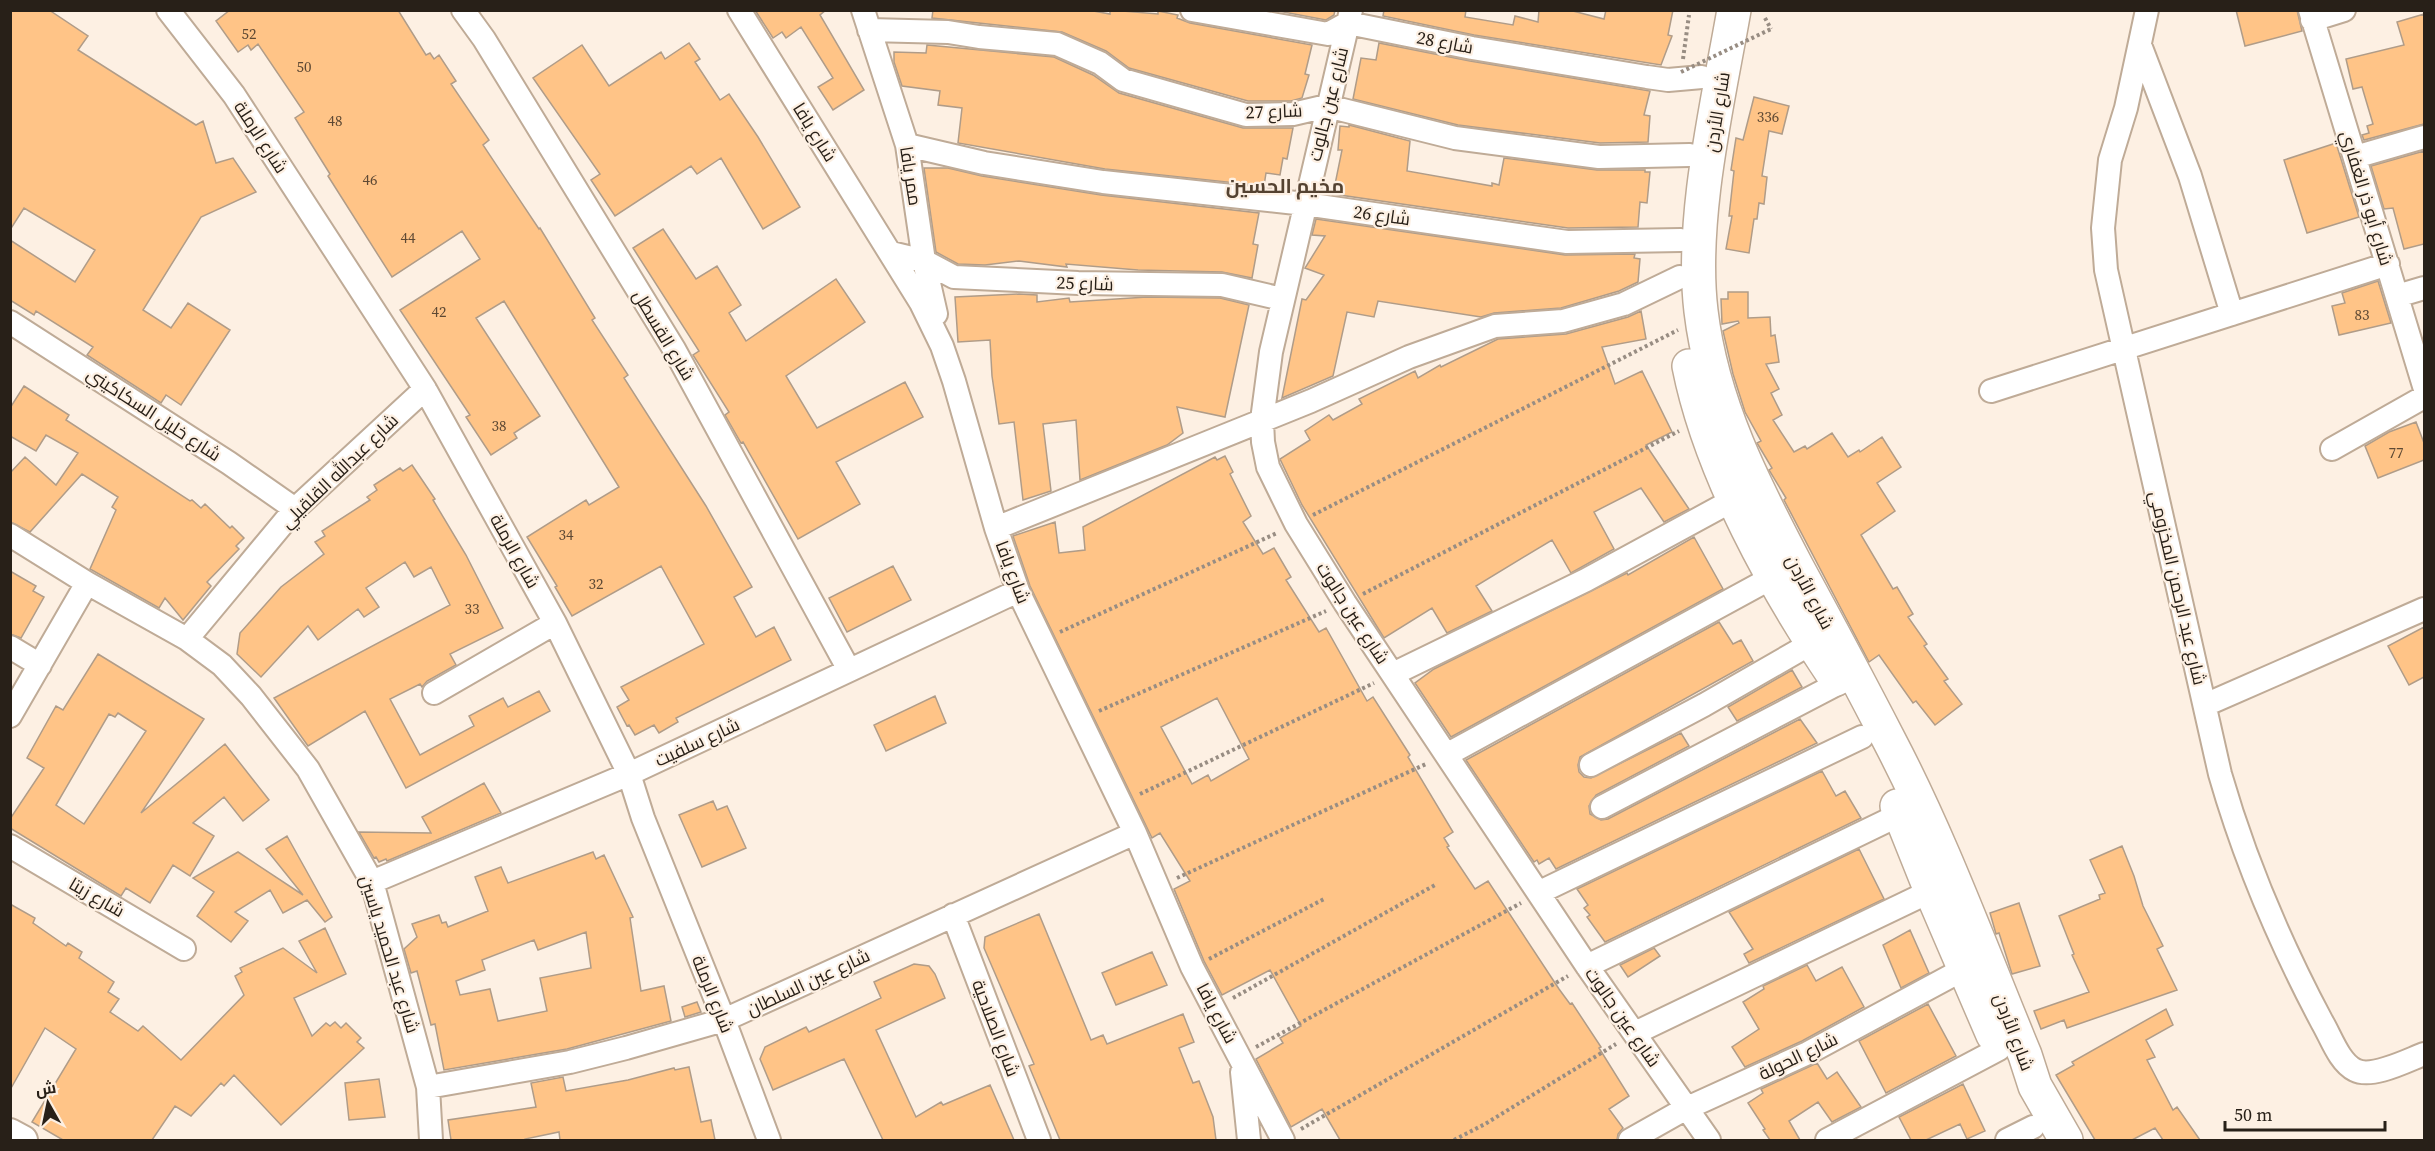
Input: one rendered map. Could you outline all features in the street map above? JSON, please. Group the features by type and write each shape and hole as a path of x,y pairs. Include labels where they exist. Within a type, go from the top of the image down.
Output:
{"highway":[{"name":"شارع الأردن","path":"1702,13 1692,74 1690,155 1681,240 1680,277 1689,366 1702,419 1735,499 1773,577 1839,683 1862,737 1901,814 1931,891 1999,1049 2027,1136"},
{"name":"شارع الأردن","path":"1750,14 1706,178 1701,226 1701,308 1707,352 1716,388 1755,487 1914,791 2025,1054 2035,1086 2066,1140"}],"main road":[{"path":"10,1133 23,1140"}],"street":[{"name":"شارع الرملة","path":"168,10 234,95 425,389 555,623 629,774 643,818 770,1140"},
{"name":"شارع القسطل","path":"463,10 484,39 674,349 849,669"},
{"name":"شارع يافا","path":"738,10 891,253 921,303 942,345 996,528 1018,591 1135,833 1192,967 1282,1140"},
{"path":"1192,10 1328,34 1350,17"},
{"name":"شارع عبد الرحمن المخزومي","path":"2147,10 2126,108 2110,160 2103,228 2106,270 2220,774 2234,822 2263,899 2296,974 2341,1056 2356,1071 2377,1072 2424,1054"},
{"path":"2311,15 2344,10"},
{"name":"شارع أبو ذر الغفاري","path":"2311,15 2424,386"},
{"name":"شارع 28","path":"1350,17 1472,48 1658,79 1668,80 1692,74"},
{"name":"شارع عين جالوت","path":"1350,17 1282,299 1267,376 1262,420 1268,467 1296,524 1345,603 1448,754 1587,966 1685,1109 1709,1140"},
{"name":"شارع 27","path":"866,20 979,37 1057,44 1100,63 1123,80 1246,115 1293,114 1327,106 1455,138 1599,157 1690,155"},
{"name":"ممر يافا","path":"866,20 907,145 924,261 942,345"},
{"path":"2139,45 2190,176 2232,314"},
{"path":"2355,157 2424,137"},
{"name":"شارع 26","path":"907,145 984,163 1103,182 1305,204 1567,242 1681,240"},
{"name":"شارع 25","path":"891,253 924,261 954,277 1078,284 1222,285 1282,299"},
{"path":"1991,391 2388,264"},
{"path":"996,528 1262,420 1409,357 1495,326 1563,321 1624,304 1680,277"},
{"path":"2397,296 2424,288"},
{"name":"شارع خليل السكاكيني","path":"10,322 229,463 295,510"},
{"name":"شارع عبدالله القلقيلي","path":"187,639 295,510 425,389"},
{"path":"2332,449 2424,397"},
{"path":"1393,675 1586,580 1735,499"},
{"name":"شارع عبد الحميد ياسين","path":"10,535 87,583 187,639 222,665 251,696 308,769 372,882 428,1087 431,1140"},
{"path":"1448,754 1773,577"},
{"path":"10,717 87,583"},
{"name":"شارع سلفيت","path":"372,882 629,774 1018,591"},
{"path":"2205,705 2424,609"},
{"path":"434,693 555,623"},
{"path":"1591,765 1704,705 1812,643"},
{"path":"10,647 40,665"},
{"path":"1602,807 1839,683"},
{"path":"1540,892 1862,737"},
{"path":"1587,966 1901,814"},
{"name":"شارع عين السلطان","path":"428,1087 570,1062 724,1020 1135,833"},
{"name":"شارع زيتا","path":"10,846 184,949"},
{"path":"1635,1033 1931,891"},
{"name":"شارع الصلاحية","path":"953,915 1039,1140"},
{"name":"شارع الحولة","path":"1630,1140 1685,1109 1808,1053 1964,969"},
{"path":"1827,1140 1999,1049"},
{"path":"1239,1055 1249,1140"}],"path":[{"path":"1692,74 1702,13"},
{"path":"1692,74 1771,29 1750,14"},
{"path":"1043,639 1296,524 1684,327"},
{"path":"1080,720 1345,603 1702,419"},
{"path":"1120,804 1393,675"},
{"path":"1157,887 1448,754"},
{"path":"1214,1008 1435,885"},
{"path":"1239,1055 1540,892"},
{"path":"1192,967 1326,898"},
{"path":"1282,1140 1587,966"},
{"path":"1454,1140 1485,1124 1635,1033"}],"building":[{"path":"10,10 49,10 88,36 78,50 196,125 203,121 216,163 233,158 256,192 201,217 143,310 171,328 188,303 230,330 181,405 166,395 161,403 87,355 93,347 36,311 34,315 10,300 10,240 75,282 95,250 24,208 10,230"},
{"path":"230,10 398,10 426,55 430,53 434,59 439,55 456,81 451,84 489,140 483,145 540,228 595,318 592,320 628,375 624,378 706,506 752,587 734,597 756,637 774,627 791,660 676,718 678,722 659,733 654,725 635,735 629,725 627,726 617,707 629,700 621,687 704,644 661,566 572,616 555,587 557,586 527,537 586,500 589,505 619,487 504,301 476,318 540,416 514,433 517,438 491,455 466,417 470,415 400,310 480,259 462,231 392,277 328,176 330,174 295,118 304,112 258,44 251,50 248,45 238,52 216,21"},
{"path":"755,10 826,10 820,15 864,90 833,110 818,87 833,78 801,27 786,38 782,32 773,38"},
{"path":"933,10 1088,10 1110,14 1110,10 1158,14 1158,11 1178,15 1177,18 1190,23 1312,45 1305,74 1309,75 1302,98 1291,101 1248,101 1129,68 1106,51 1062,32 932,18"},
{"path":"1273,10 1335,10 1334,15 1326,20"},
{"path":"1384,10 1466,10 1465,17 1513,25 1515,16 1538,22 1539,10 1569,10 1604,19 1606,10 1673,10 1668,35 1672,36 1661,65 1474,35 1383,16"},
{"path":"2236,10 2297,10 2302,31 2245,46"},
{"path":"2424,14 2424,124 2364,140 2362,135 2369,133 2367,126 2373,124 2362,87 2353,89 2346,59 2404,45 2397,22"},
{"path":"689,43 700,59 695,62 720,100 729,94 800,207 763,229 721,158 697,174 691,166 615,216 591,180 600,174 533,78 582,45 609,86 661,52 665,59"},
{"path":"1379,43 1470,61 1650,91 1644,115 1650,116 1648,142 1600,143 1458,125 1353,99 1361,58 1376,60"},
{"path":"927,45 1054,57 1093,75 1119,93 1243,128 1293,128 1287,159 1283,158 1280,175 1266,173 1264,186 1105,169 958,143 962,108 938,105 940,91 902,86 894,62 894,52 926,53"},
{"path":"1754,97 1789,106 1782,134 1769,131 1762,176 1767,177 1764,204 1759,203 1757,219 1754,219 1749,253 1726,249 1732,216 1729,216 1734,171 1731,170 1736,138 1743,140"},
{"path":"1349,125 1410,141 1407,171 1492,186 1492,183 1499,185 1504,158 1597,170 1645,170 1645,172 1650,172 1647,203 1640,202 1638,227 1568,228 1333,194 1342,150 1338,150 1340,126 1349,127"},
{"path":"2336,143 2359,217 2307,233 2284,160"},
{"path":"2424,151 2424,244 2404,249 2393,208 2384,209 2371,166"},
{"path":"924,168 948,168 982,176 1101,195 1259,213 1253,244 1258,245 1252,278 1222,272 1138,270 1066,264 1067,267 1019,261 985,265 958,264 936,252"},
{"path":"1316,219 1565,255 1635,254 1634,258 1640,259 1638,282 1619,291 1561,308 1494,313 1481,317 1378,301 1374,317 1347,312 1333,376 1282,398 1302,299 1306,300 1324,275 1305,268 1325,236 1312,235"},
{"path":"663,229 696,279 717,266 741,305 729,313 746,341 836,279 865,322 786,376 817,428 905,382 923,417 836,462 860,504 798,539 743,442 741,443 725,415 729,412 693,355 699,351 633,248"},
{"path":"2378,281 2391,323 2339,335 2332,306 2345,303 2342,293"},
{"path":"1728,292 1748,292 1748,318 1770,317 1771,336 1775,335 1779,362 1766,364 1779,389 1771,393 1782,415 1773,420 1794,452 1805,446 1807,449 1832,433 1848,457 1882,437 1901,467 1877,483 1895,511 1861,535 1893,589 1897,587 1913,614 1908,617 1927,644 1924,646 1948,679 1944,681 1962,704 1935,725 1916,701 1913,703 1879,655 1869,662 1784,500 1786,498 1769,470 1772,468 1757,443 1761,441 1745,412 1723,331 1739,323 1738,321 1722,324 1721,299 1728,299"},
{"path":"1037,295 1037,302 1069,298 1070,302 1147,297 1220,298 1249,305 1225,417 1177,407 1183,433 1167,445 1080,480 1076,420 1043,424 1051,491 1023,500 1014,422 999,424 992,376 990,340 958,342 955,297"},
{"path":"1641,311 1646,339 1602,347 1615,384 1642,371 1672,432 1646,445 1689,509 1664,522 1641,488 1594,512 1614,549 1571,573 1552,540 1476,586 1492,611 1447,633 1432,608 1384,638 1302,505 1280,459 1310,440 1305,431 1329,415 1333,420 1362,404 1359,399 1415,371 1418,378 1440,365 1441,367 1498,339 1566,334 1628,317"},
{"path":"24,386 69,415 66,420 190,501 192,500 201,508 205,504 244,538 236,546 239,549 207,582 211,586 183,620 165,598 159,608 90,569 116,510 112,507 118,497 82,474 30,532 10,522 10,473 25,457 56,485 78,453 46,435 36,451 10,436 10,408"},
{"path":"2416,422 2424,443 2424,460 2378,478 2365,446 2389,432"},
{"path":"1225,456 1233,472 1230,474 1251,516 1243,522 1263,554 1274,548 1291,577 1286,580 1319,632 1326,628 1367,701 1373,697 1410,755 1408,757 1453,832 1444,838 1449,846 1447,847 1475,889 1488,881 1559,989 1570,1004 1572,1003 1601,1047 1599,1048 1629,1096 1609,1109 1623,1128 1617,1140 1340,1140 1322,1109 1291,1127 1256,1059 1283,1043 1280,1038 1301,1026 1270,970 1222,995 1204,961 1174,889 1190,881 1160,833 1152,838 1030,586 1013,536 1055,522 1059,553 1085,550 1083,527 1215,457 1217,460","holes":["1217,698 1249,759 1211,781 1208,775 1192,784 1161,727"]},
{"path":"412,465 435,499 433,500 466,555 503,628 450,654 456,665 427,681 422,687 420,684 390,699 420,755 474,726 469,716 503,698 508,707 539,691 550,711 406,788 365,711 308,746 274,698 450,605 431,567 414,577 405,562 366,588 379,607 364,617 358,609 318,640 308,626 261,677 237,654 240,633 281,587 324,554 315,542 325,536 322,531 370,500 367,497 377,490 374,485 400,468 403,471"},
{"path":"1694,537 1723,589 1451,737 1415,683 1434,669 1627,573 1628,575"},
{"path":"893,566 911,600 847,632 829,598"},
{"path":"10,571 36,586 33,591 44,597 21,638 10,634"},
{"path":"1719,622 1733,644 1741,640 1753,661 1580,757 1579,772 1584,777 1591,778 1681,733 1689,746 1596,795 1589,806 1590,814 1601,820 1608,819 1800,719 1817,743 1556,869 1549,858 1539,864 1537,860 1534,862 1466,760"},
{"path":"2424,627 2424,677 2409,685 2388,646"},
{"path":"98,654 204,719 141,813 225,744 269,800 243,821 224,797 193,823 214,836 190,876 173,865 150,903 126,888 121,896 10,828 10,819 44,768 27,758 56,706 63,710","holes":["118,713 146,731 84,824 56,805 109,714 115,717"]},
{"path":"1792,670 1802,687 1737,721 1728,707"},
{"path":"935,696 946,723 886,751 874,725"},
{"path":"1822,771 1836,796 1845,791 1861,818 1605,942 1587,917 1590,915 1584,908 1588,905 1577,889"},
{"path":"484,783 501,813 387,861 386,859 379,862 376,857 374,858 359,832 431,833 422,817"},
{"path":"713,801 717,810 727,806 746,848 702,867 679,815"},
{"path":"287,836 332,917 325,922 307,900 283,913 270,890 235,912 248,921 231,942 197,916 214,892 193,878 238,852 303,895 266,849"},
{"path":"2122,846 2143,906 2163,946 2157,949 2177,990 2067,1028 2064,1020 2041,1029 2034,1011 2089,992 2072,955 2074,954 2059,916 2100,899 2099,895 2105,893 2090,860"},
{"path":"1859,849 1884,899 1749,963 1744,954 1753,949 1729,912"},
{"path":"593,852 596,859 604,855 633,917 630,918 641,991 664,986 671,1021 567,1049 444,1070 435,1024 431,1025 417,971 411,973 404,949 417,937 412,924 439,915 442,923 446,922 448,927 488,911 475,877 501,867 508,883","holes":["586,932 591,968 540,978 547,1011 498,1021 490,989 460,995 456,981 485,970 482,960 534,940 538,950"]},
{"path":"2019,903 2040,966 2012,974 1990,913"},
{"path":"10,904 35,918 33,923 66,946 68,943 82,952 79,958 114,982 108,992 119,999 110,1012 138,1031 143,1026 181,1060 244,995 235,976 242,972 240,968 283,948 317,973 299,941 325,928 346,974 294,998 312,1036 326,1023 330,1026 335,1022 341,1028 346,1023 361,1038 357,1042 364,1048 281,1125 234,1075 224,1086 221,1083 191,1116 175,1106 152,1140 63,1140 32,1122 76,1049 45,1028 10,1090"},
{"path":"1039,914 1091,1040 1103,1035 1107,1044 1183,1014 1194,1042 1179,1048 1193,1083 1199,1081 1213,1117 1216,1140 1060,1140 1029,1066 1034,1064 984,948 985,937"},
{"path":"1910,930 1929,973 1901,988 1883,945"},
{"path":"1654,948 1660,956 1628,977 1620,965"},
{"path":"1152,952 1167,985 1116,1005 1102,973"},
{"path":"914,964 929,966 945,998 876,1030 916,1117 941,1102 943,1105 990,1085 1014,1140 883,1140 844,1059 773,1090 760,1059 765,1047 806,1027 809,1032 881,998 874,982"},
{"path":"1807,965 1816,981 1842,967 1864,1007 1802,1041 1745,1067 1732,1047 1759,1029 1743,1002 1764,989 1763,986"},
{"path":"697,1002 701,1012 685,1017 682,1007"},
{"path":"1928,1004 1956,1056 1886,1093 1859,1041"},
{"path":"2166,1009 2173,1025 2146,1040 2155,1057 2147,1060 2173,1110 2177,1107 2200,1140 2163,1140 2155,1128 2132,1140 2095,1140 2056,1075 2074,1065 2072,1062"},
{"path":"1817,1063 1827,1079 1837,1072 1861,1107 1832,1122 1818,1102 1789,1121 1800,1140 1770,1140 1748,1103 1763,1093 1761,1089"},
{"path":"689,1067 701,1122 711,1120 715,1140 560,1140 559,1132 525,1140 451,1140 448,1120 536,1107 531,1083 563,1077 566,1091 628,1080 674,1068 675,1070"},
{"path":"379,1079 385,1117 349,1120 345,1083"},
{"path":"1963,1084 1985,1131 1967,1139 1960,1124 1926,1140 1911,1140 1899,1117"}],"district":[{"name":"مخيم الحسين","path":"1285,186"}]}
